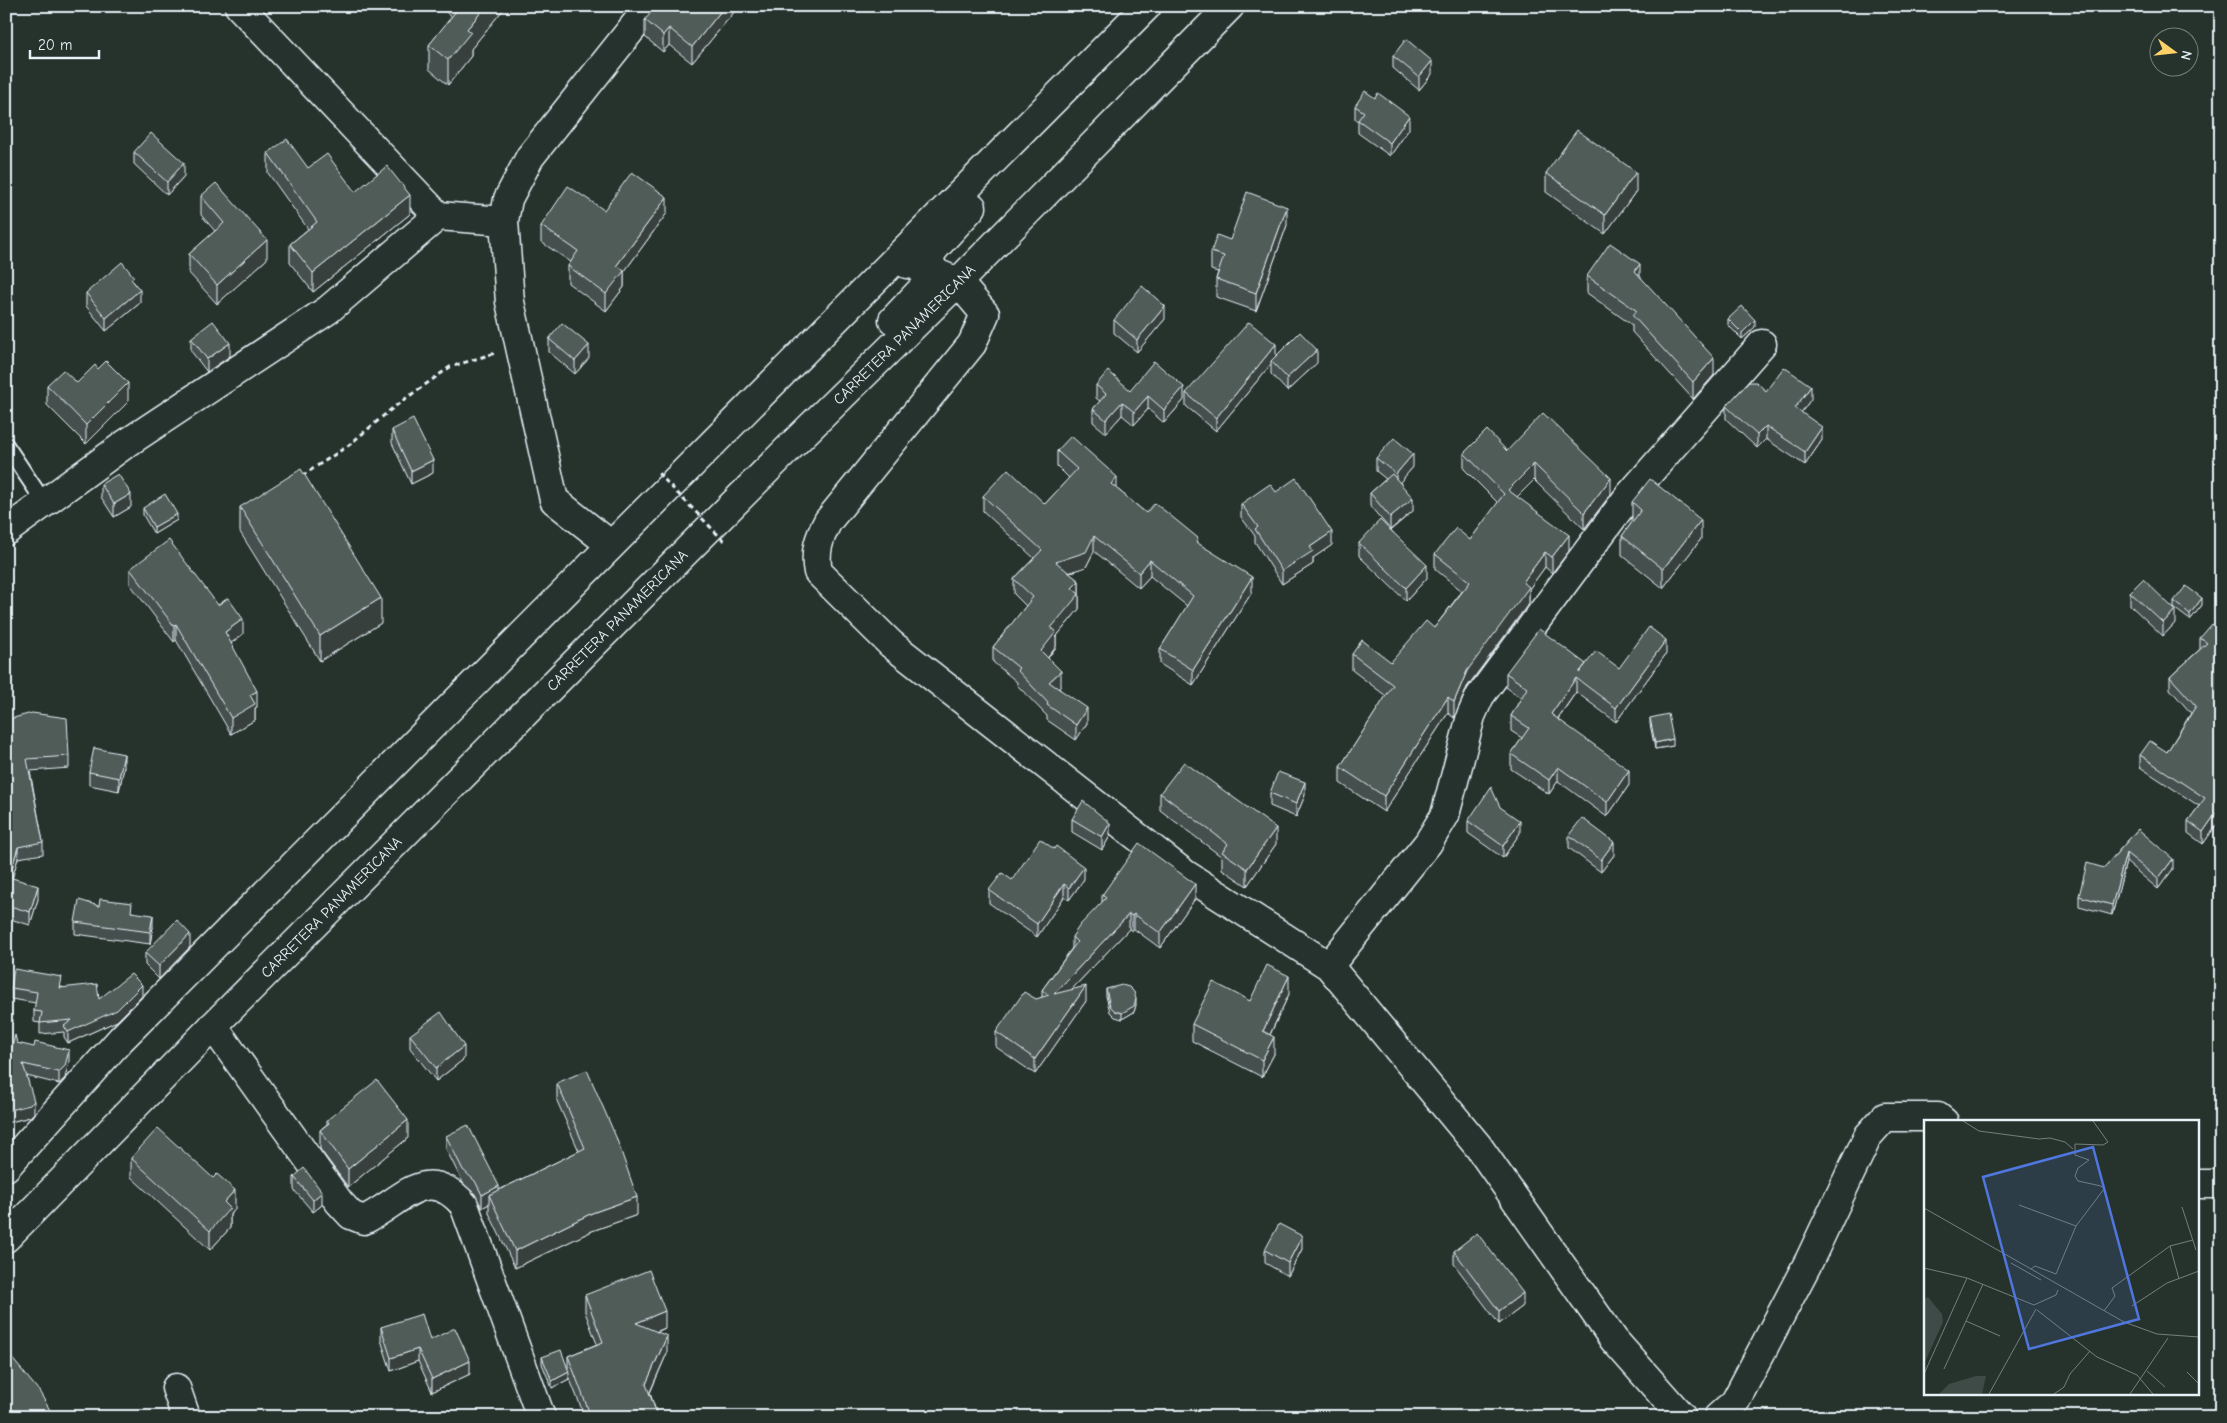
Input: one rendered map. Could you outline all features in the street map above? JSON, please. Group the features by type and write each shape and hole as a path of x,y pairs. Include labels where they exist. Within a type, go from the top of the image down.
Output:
{"main road":[{"path":"239,6 438,216 504,221"},
{"path":"611,545 554,500 510,302 504,221 508,199 530,157 650,6"},
{"path":"6,1167 121,1039 1147,6"},
{"name":"CARRETERA PANAMERICANA","path":"6,1238 213,1026 791,446 958,282 1230,6"},
{"path":"1101,52 1072,95 930,254 928,260 931,268 941,276 958,282 985,314 972,344 828,521 818,539 815,558 818,572 891,644 1185,874 1329,966 1478,1146 1614,1340 1682,1417"},
{"path":"6,531 124,445 328,310 438,216"},
{"path":"791,446 801,419 816,397 914,300 924,287 928,277 919,266 904,263 872,282"},
{"path":"1329,966 1428,843 1445,815 1471,716 1480,696 1628,497 1762,344"},
{"path":"213,1026 339,1202 351,1215 364,1220 421,1185 440,1185 452,1192 464,1205 541,1417"},
{"path":"1718,1417 1735,1402 1809,1261 1868,1136 1885,1118 1938,1117 1942,1120"},
{"path":"2200,1184 2221,1184"},
{"path":"176,1388 186,1417"}],"lane":[{"path":"6,445 44,502"}],"path":[{"path":"298,479 349,445 394,407 450,367 520,345"},
{"path":"658,473 725,542"}],"building":[{"path":"460,6 486,6 467,29 471,32 448,60 429,45"},
{"path":"656,6 725,6 692,47 669,28 663,35 645,20"},
{"path":"1406,39 1432,61 1419,77 1393,56"},
{"path":"1365,91 1375,98 1378,93 1409,116 1390,143 1358,120 1364,112 1355,106"},
{"path":"1577,130 1636,172 1605,215 1546,173"},
{"path":"151,133 184,163 167,182 134,152"},
{"path":"287,139 308,168 327,154 355,192 387,166 410,195 313,273 290,244 317,222 268,153"},
{"path":"632,172 667,197 617,265 624,271 606,294 568,266 578,251 541,226 568,186 604,210"},
{"path":"216,183 267,240 217,285 189,254 224,223 201,196"},
{"path":"1247,192 1287,207 1256,293 1216,279 1224,256 1211,252 1217,235 1230,240"},
{"path":"1610,243 1640,264 1635,271 1714,358 1693,382 1632,315 1637,311 1587,276"},
{"path":"122,262 134,277 131,279 140,290 106,318 86,293"},
{"path":"1142,286 1165,306 1137,340 1114,320"},
{"path":"1742,306 1755,320 1742,333 1728,319"},
{"path":"213,321 230,343 207,359 191,338"},
{"path":"1249,322 1276,344 1216,418 1186,393"},
{"path":"562,323 589,345 575,361 549,339"},
{"path":"1300,332 1317,350 1287,378 1271,361"},
{"path":"106,361 128,383 86,425 47,385 63,370 77,383 95,365 98,369"},
{"path":"1154,361 1184,387 1164,410 1148,396 1134,412 1122,402 1106,420 1093,409 1106,394 1096,385 1108,371 1130,390"},
{"path":"1784,367 1811,386 1795,408 1822,427 1805,452 1766,426 1757,435 1726,406 1749,382 1756,382 1766,391"},
{"path":"1543,413 1611,478 1584,513 1534,464 1508,490 1569,535 1552,557 1545,552 1523,582 1529,587 1467,671 1454,702 1448,697 1384,796 1340,767 1393,685 1352,654 1362,640 1391,662 1426,621 1434,628 1470,582 1435,554 1456,528 1470,540 1504,494 1464,453 1487,430 1507,451"},
{"path":"413,419 433,460 411,471 392,430"},
{"path":"1071,436 1117,477 1111,484 1146,513 1155,503 1198,538 1196,542 1252,577 1193,670 1160,649 1193,596 1150,560 1139,573 1094,536 1086,552 1056,562 1079,581 1072,588 1079,594 1051,628 1056,632 1041,651 1061,671 1049,682 1087,708 1076,725 1047,705 1048,703 1017,670 1019,668 993,647 1033,597 1014,579 1042,550 983,496 1008,469 1045,504 1077,469 1057,451"},
{"path":"1394,438 1413,454 1396,474 1376,458"},
{"path":"301,469 381,598 320,636 240,507"},
{"path":"118,474 131,494 114,504 101,484"},
{"path":"1392,474 1413,498 1390,517 1370,493"},
{"path":"1296,478 1332,532 1310,547 1313,551 1282,571 1255,529 1258,527 1241,504 1270,484 1276,492"},
{"path":"1650,479 1701,520 1663,569 1622,536 1641,510 1632,502"},
{"path":"165,494 177,514 154,527 143,508"},
{"path":"1380,520 1427,565 1406,588 1359,543"},
{"path":"169,540 218,605 228,598 243,619 225,632 257,691 250,695 255,704 231,718 176,624 174,626 130,569"},
{"path":"2143,579 2175,610 2163,623 2130,592"},
{"path":"2186,586 2202,598 2190,614 2174,601"},
{"path":"2212,624 2221,632 2221,806 2203,832 2188,821 2205,798 2140,755 2150,741 2167,752 2196,706 2170,677 2207,643 2200,638"},
{"path":"1649,627 1666,640 1616,708 1576,678 1551,714 1629,770 1607,802 1558,767 1549,780 1511,754 1529,728 1511,716 1527,688 1506,673 1539,629 1586,664 1596,651 1619,668"},
{"path":"32,713 67,718 69,756 27,759 43,842 18,847 11,871 6,869 6,720"},
{"path":"1668,714 1673,739 1655,743 1650,718"},
{"path":"94,748 124,754 119,778 89,772"},
{"path":"1184,762 1276,828 1247,869 1222,852 1228,844 1160,793"},
{"path":"1278,772 1305,782 1296,804 1270,793"},
{"path":"1491,787 1500,807 1520,821 1503,846 1468,821"},
{"path":"1083,801 1110,823 1102,837 1072,819"},
{"path":"1582,818 1614,842 1601,860 1569,835"},
{"path":"2138,829 2173,859 2158,879 2126,853 2112,905 2079,896 2087,863 2104,868"},
{"path":"1040,839 1054,849 1056,846 1084,867 1069,888 1064,884 1037,924 989,890 1002,873 1012,880"},
{"path":"1139,843 1195,884 1160,933 1134,914 1132,916 1129,914 1054,994 1086,986 1035,1059 996,1032 1024,992 1036,999 1049,995 1042,990 1077,942 1072,937 1080,925 1106,898 1102,895"},
{"path":"6,876 38,886 30,912 10,906 6,921"},
{"path":"100,899 132,903 131,912 153,915 150,932 75,922 79,900 99,906"},
{"path":"177,920 190,934 159,966 145,953"},
{"path":"1267,965 1289,976 1263,1031 1274,1037 1262,1060 1192,1024 1213,982 1250,1001"},
{"path":"14,969 62,977 60,988 97,984 99,999 131,974 142,985 117,1010 68,1032 64,1026 72,1020 40,1023 42,1012 34,1011 37,992 11,988"},
{"path":"1122,985 1129,987 1134,992 1136,999 1134,1006 1122,1013 1115,1011 1110,1006 1106,989"},
{"path":"441,1012 464,1046 436,1068 410,1035"},
{"path":"15,1035 17,1043 34,1047 35,1042 69,1050 65,1066 59,1072 23,1064 34,1101 30,1105 6,1111 6,1070"},
{"path":"587,1070 616,1137 637,1197 592,1213 515,1251 489,1195 585,1148 557,1083"},
{"path":"377,1080 408,1120 348,1169 320,1130 329,1123 327,1120"},
{"path":"468,1125 499,1186 482,1195 475,1181 463,1170 446,1136"},
{"path":"158,1128 213,1178 217,1174 235,1190 224,1202 230,1208 210,1231 131,1158"},
{"path":"304,1168 322,1192 313,1200 294,1177"},
{"path":"1279,1224 1302,1236 1288,1263 1265,1250"},
{"path":"1477,1233 1523,1293 1499,1311 1454,1251"},
{"path":"649,1270 665,1311 636,1323 667,1336 646,1384 658,1417 591,1417 568,1356 603,1342 585,1295"},
{"path":"422,1314 430,1340 455,1328 470,1361 432,1379 418,1349 391,1358 381,1327"},
{"path":"561,1350 569,1372 552,1381 542,1357"},
{"path":"6,1351 39,1391 54,1417 6,1417"}]}
